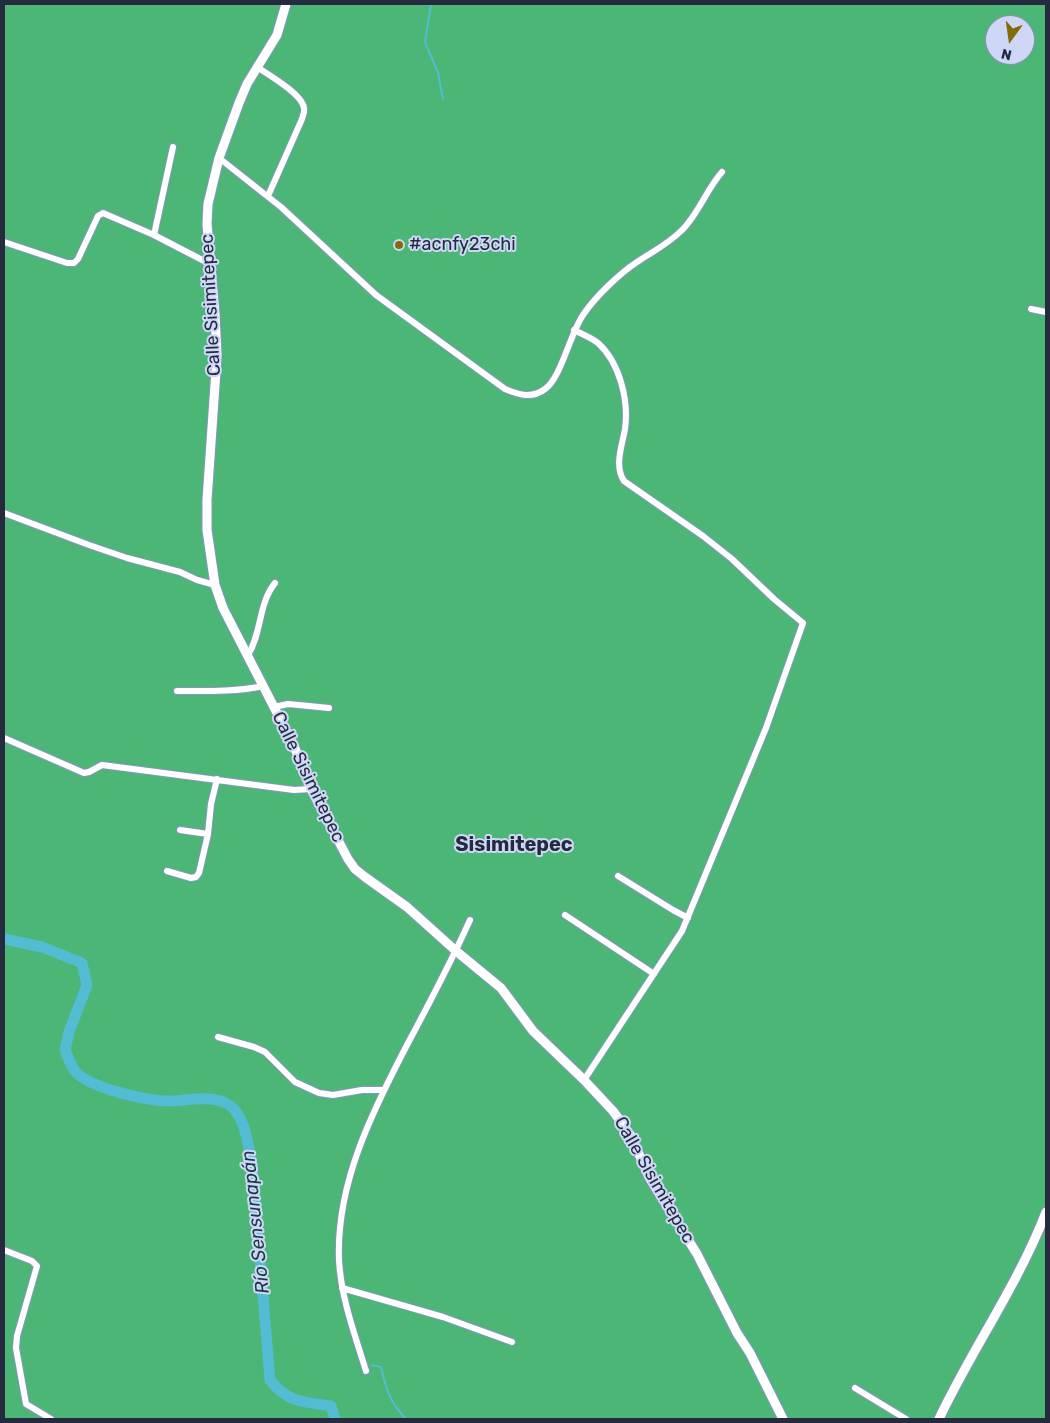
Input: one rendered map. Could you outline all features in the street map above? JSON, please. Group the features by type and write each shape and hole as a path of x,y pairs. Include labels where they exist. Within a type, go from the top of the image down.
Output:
{"street":[{"name":"Calle Sisimitepec","path":"286,4 277,35 257,67 239,103 219,158 208,204 207,224 216,315 217,356 207,500 207,530 215,585 223,608 294,746 311,788 344,851 356,869 407,907 501,988 533,1031 613,1111 628,1131 645,1170 697,1254 783,1419"},
{"path":"257,67 295,94 302,101 304,109 302,119 268,196"},
{"path":"154,235 173,147"},
{"path":"219,158 268,196 376,296 506,389 520,395 533,395 546,389 555,376 574,330 600,294 634,264 672,239 682,230 722,172"},
{"path":"4,242 67,263 74,263 78,259 98,216 103,212 154,235 210,264"},
{"path":"1031,309 1046,312"},
{"path":"574,330 597,342 604,349 610,356 620,380 626,406 626,419 619,464 619,474 624,481 703,536 803,623 772,715 682,931 584,1080"},
{"path":"4,513 88,545 180,572 196,580 215,585"},
{"path":"248,655 268,592 275,583"},
{"path":"177,691 227,691 264,686"},
{"path":"274,707 288,704 329,708"},
{"path":"4,738 84,772 89,772 102,765 294,790 311,788"},
{"path":"166,872 191,878 196,877 199,872 208,834 211,804 217,779"},
{"path":"180,830 208,834"},
{"path":"618,876 688,918"},
{"path":"565,915 654,974"},
{"path":"366,1371 342,1288 339,1262 339,1227 342,1208 366,1130 383,1090 456,951 470,920"},
{"path":"218,1037 265,1052 295,1082 319,1093 333,1095 362,1090 383,1090"},
{"path":"939,1419 964,1369 1013,1284 1046,1212"},
{"path":"4,1250 32,1261 37,1266 38,1270 17,1336 16,1348 26,1404 51,1419"},
{"path":"342,1288 443,1317 512,1342"},
{"path":"856,1388 906,1419"}],"green space":[{"path":"4,4 1046,4 1046,1419 4,1419"}],"waterway":[{"path":"431,4 425,42 438,73 443,99"},
{"name":"Río Sensunapán","path":"4,939 42,947 82,963 87,985 69,1032 65,1050 73,1069 82,1077 105,1088 147,1099 169,1101 215,1100 231,1106 237,1113 245,1131 252,1164 270,1380 283,1393 297,1400 331,1406 335,1419"},
{"path":"372,1365 381,1367 389,1395 406,1419"}],"place":[{"name":"#acnfy23chi","path":"399,245"}],"district":[{"name":"Sisimitepec","path":"514,845"}]}
